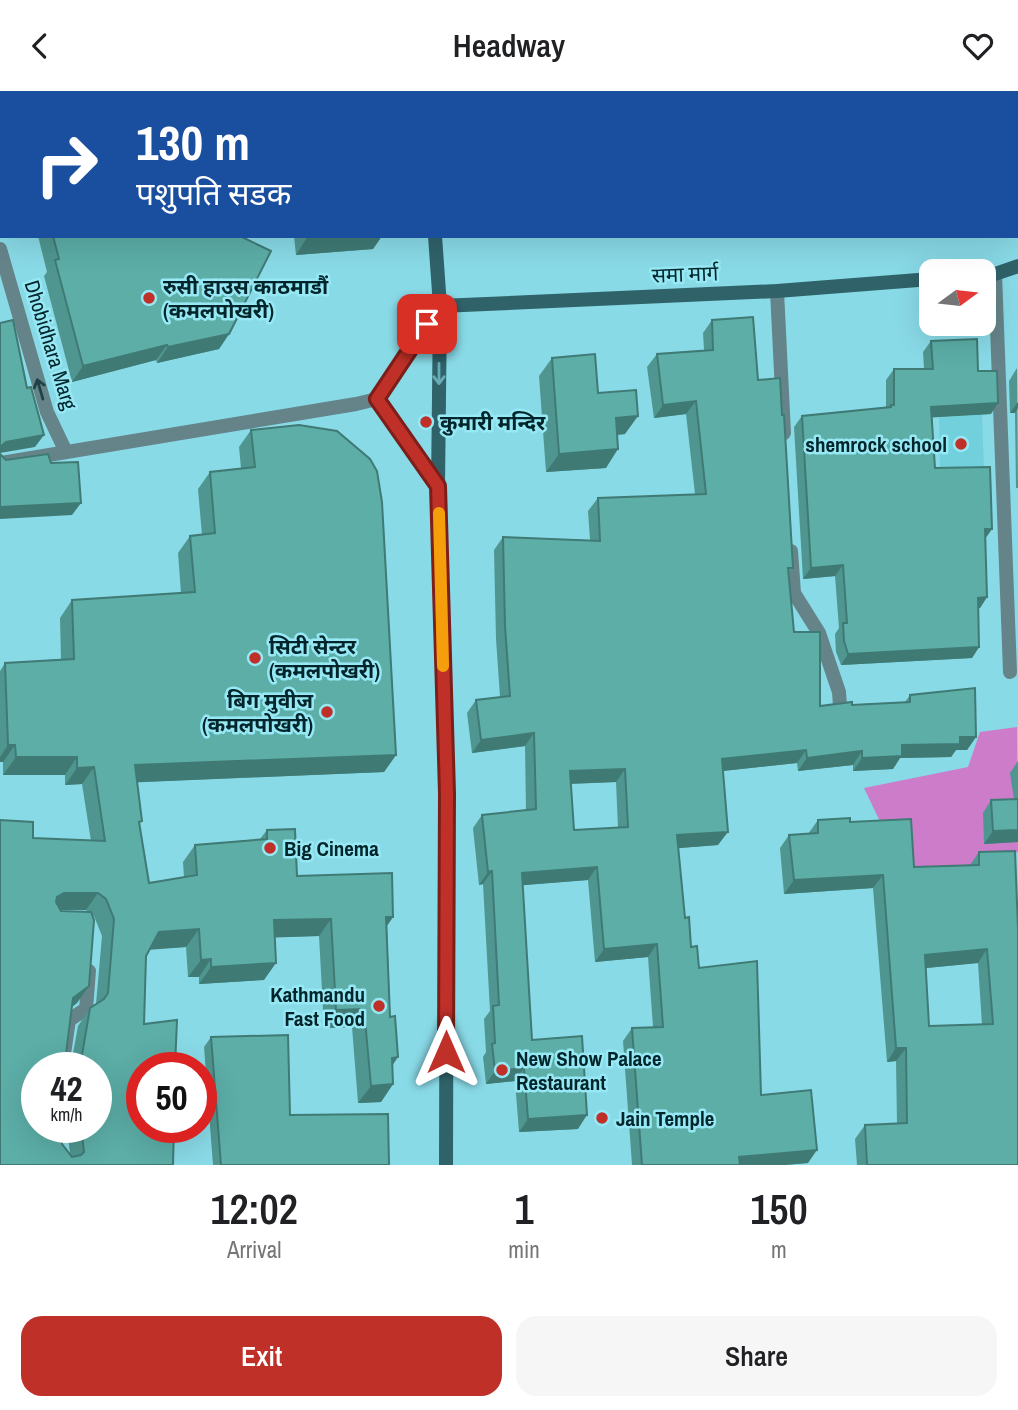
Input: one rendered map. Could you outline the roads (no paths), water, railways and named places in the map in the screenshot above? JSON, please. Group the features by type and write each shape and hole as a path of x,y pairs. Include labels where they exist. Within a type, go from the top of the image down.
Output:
{"main road":[{"path":"435,238 440,306 438,486 447,793 446,1165"},
{"path":"996,273 1018,266"},
{"name":"समा मार्ग","path":"440,306 777,291 919,280"},
{"path":"438,486 377,399 440,306"}],"street":[{"name":"Dhobidhara Marg","path":"0,249 47,412 66,452"},
{"path":"777,291 785,448"},
{"path":"992,336 1010,672"},
{"path":"0,463 377,399"},
{"path":"791,542 794,593 820,633 839,692 840,706"},
{"path":"64,1052 69,1020 86,1009 90,961"}],"place":[{"name":"रुसी हाउस काठमाडौं (कमलपोखरी)","path":"149,298"},
{"name":"कुमारी मन्दिर","path":"426,422"},
{"name":"shemrock school","path":"961,444"},
{"name":"सिटी सेन्टर (कमलपोखरी)","path":"255,658"},
{"name":"बिग मुवीज (कमलपोखरी)","path":"327,712"},
{"name":"Big Cinema","path":"270,848"},
{"name":"Kathmandu Fast Food","path":"379,1006"},
{"name":"New Show Palace Restaurant","path":"502,1070"},
{"name":"Jain Temple","path":"602,1118"}]}
